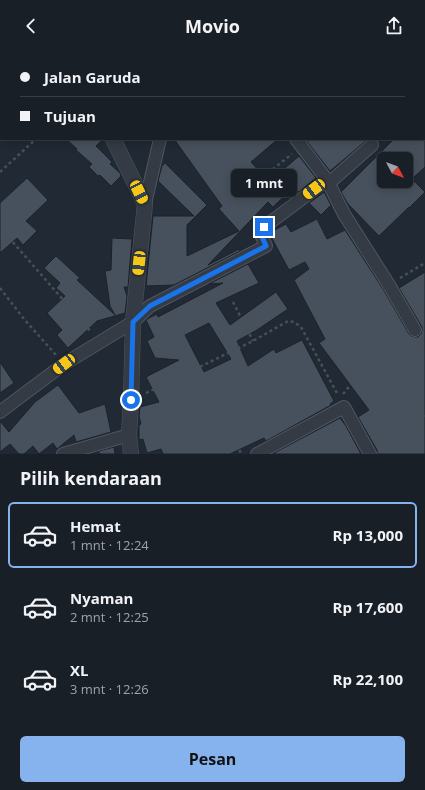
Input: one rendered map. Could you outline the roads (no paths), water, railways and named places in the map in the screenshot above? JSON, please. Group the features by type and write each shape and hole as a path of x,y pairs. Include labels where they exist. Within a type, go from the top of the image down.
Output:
{"street":[{"path":"113,140 145,204"},
{"path":"131,454 129,435 133,322 145,204 160,140"},
{"path":"299,143 328,181 344,214 390,285 415,330"},
{"path":"0,412 64,364 133,322 150,306 266,246 260,232 262,228 328,181 372,145"},
{"path":"257,454 344,407 370,454"},
{"path":"63,454 129,435"}]}
